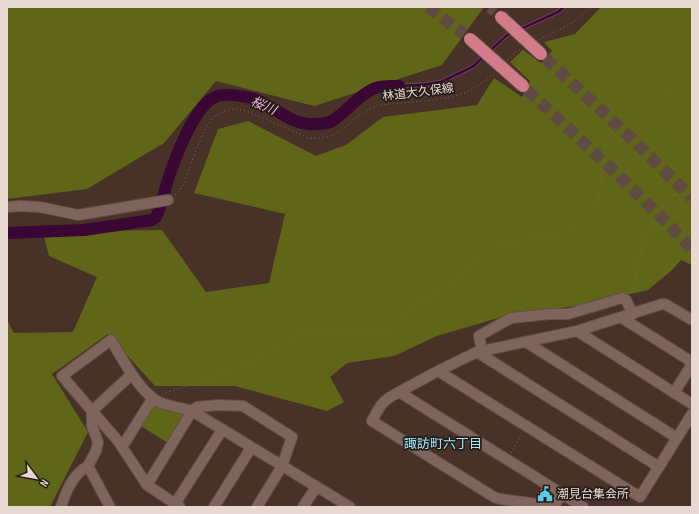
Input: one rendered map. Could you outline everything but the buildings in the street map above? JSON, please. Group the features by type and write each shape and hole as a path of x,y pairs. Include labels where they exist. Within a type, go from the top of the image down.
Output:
{"highway":[{"path":"501,16 541,54"},
{"path":"470,39 523,86"}],"street":[{"path":"7,207 40,207 78,215 168,200"},
{"path":"480,352 479,336 512,318 549,314 568,314 622,298 626,300 633,314"},
{"path":"562,494 555,505 552,506 494,497 372,421 382,403 386,399 438,371 480,352 577,332 665,304 692,320"},
{"path":"622,318 692,363 674,393"},
{"path":"577,332 692,404"},
{"path":"222,430 178,506 146,485 122,447 62,376 111,340 132,374 156,396 170,406 192,411 348,506"},
{"path":"526,342 677,438"},
{"path":"480,352 659,467"},
{"path":"438,371 640,497 692,414"},
{"path":"61,507 64,495 71,483 80,470 88,466 96,451 98,442 92,426 92,411 132,374"},
{"path":"399,392 583,507"},
{"path":"122,447 156,396"},
{"path":"146,485 192,411 197,407 219,405 243,406 292,437 282,466 257,507"},
{"path":"214,507 251,448"},
{"path":"88,466 110,507"},
{"path":"303,507 316,487"}],"path":[{"path":"536,41 574,22 590,7"},
{"path":"506,60 523,48"},
{"name":"林道大久保線","path":"168,200 177,194 183,186 205,129 215,116 225,111 236,109 308,138 324,138 334,135 344,129 370,107 447,98 463,94 477,87 495,70"},
{"path":"156,396 253,362 297,334 371,334 390,328 415,304 449,286 460,277 477,258 494,248 513,241 563,236 584,221 596,207 599,196 606,140 615,127 630,114 692,77"},
{"path":"629,297 636,278 642,245 650,227 669,197 675,194 692,194"},
{"path":"507,460 527,427"}],"green space":[{"path":"7,7 484,7 442,65 314,106 216,81 164,143 87,189 7,199"},
{"path":"601,7 692,7 692,265 681,260 672,270 648,290 582,305 508,315 437,336 394,356 347,363 330,377 344,402 327,411 235,386 155,386 108,334 52,374 88,432 50,507 7,507 7,320 14,333 73,332 97,277 49,256 43,232 162,230 206,292 269,283 285,214 194,193 218,129 248,121 316,156 346,145 383,117 477,105 494,78 522,97 530,81 510,62 523,50 541,63 552,51 544,42 575,34"},
{"path":"152,404 185,413 168,443 139,425"}],"shaded area":[{"path":"561,7 566,7 560,13 507,37 474,68 441,84 423,87 384,88 383,85 423,83 441,80 472,65 506,34 558,10"}],"waterway":[{"name":"桜川","path":"7,233 84,230 152,220 156,217 159,210 169,176 192,123 199,112 215,97 229,95 254,99 298,122 306,124 321,124 332,121 363,95 375,88 384,86 399,86"}],"tunnel":[{"path":"428,7 464,34"},
{"path":"490,7 495,11"},
{"path":"545,58 631,138 692,198"},
{"path":"527,90 590,148 692,249"}],"place":[{"name":"潮見台集会所","path":"545,494"}],"district":[{"name":"諏訪町六丁目","path":"443,443"}]}
